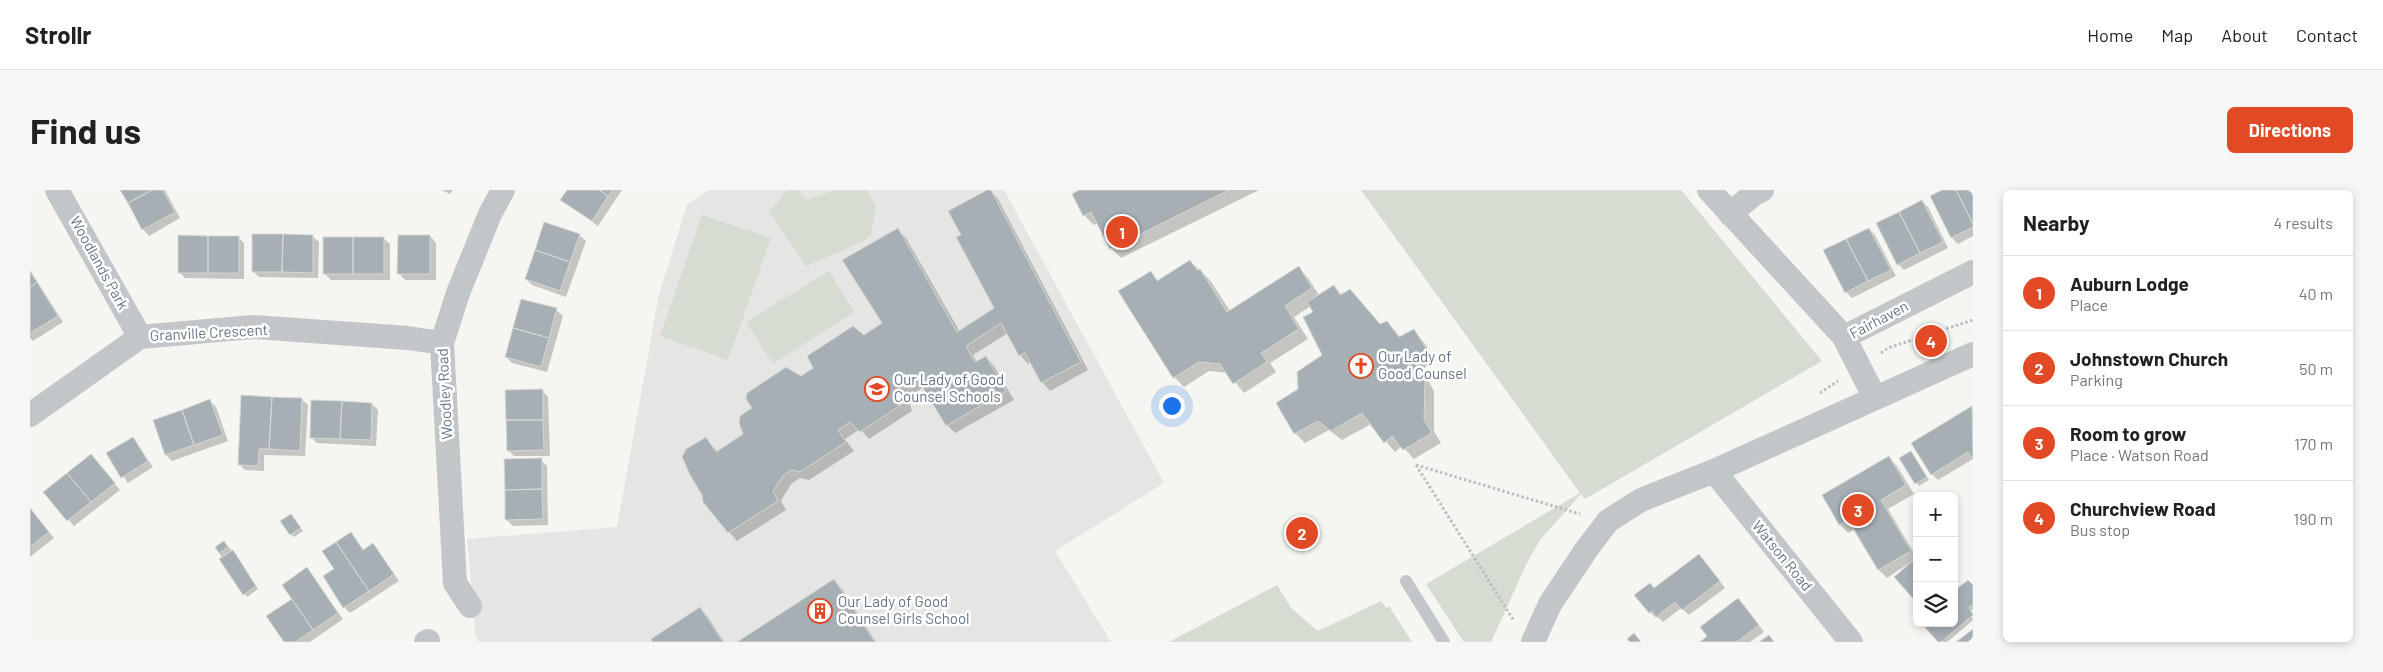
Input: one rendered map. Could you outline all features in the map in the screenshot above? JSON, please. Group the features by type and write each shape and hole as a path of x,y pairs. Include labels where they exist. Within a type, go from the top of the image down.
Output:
{"street":[{"name":"Woodlands Park","path":"57,190 140,337"},
{"name":"Woodley Road","path":"474,607 455,583 442,343 458,293 490,214 503,190"},
{"path":"1708,190 1844,337"},
{"path":"1730,214 1754,194 1762,190"},
{"name":"Fairhaven","path":"1875,398 1844,337 1973,272"},
{"name":"Granville Crescent","path":"30,415 140,337 253,327 408,338 442,343"},
{"path":"1525,634 1550,604 1608,521 1641,500 1714,471 1973,354"},
{"name":"Watson Road","path":"1714,471 1851,642"}],"lane":[{"path":"1406,581 1444,642"}],"path":[{"path":"1525,634 1416,465 1586,516"}],"shaded area":[{"name":"Our Lady of Good Counsel Schools","path":"709,190 1004,190 1164,483 1055,551 1111,642 479,642 476,637 467,539 617,527 659,294 687,205"},
{"path":"788,190 798,190 806,200 835,190 866,190 876,206 871,234 866,240 806,266 769,212"},
{"path":"1361,190 1681,190 1822,361 1585,499 1581,494 1540,540 1527,563 1491,642 1464,642 1426,584 1580,493"},
{"path":"702,215 771,238 728,360 660,336"},
{"path":"829,271 854,312 773,364 746,322"},
{"path":"1277,585 1291,608 1318,631 1381,601 1386,608 1389,606 1412,642 1169,642"}],"building":[{"path":"120,190 152,190 128,203"},
{"path":"152,190 163,190 175,212 142,230 128,203"},
{"path":"567,190 599,190 608,196 592,221 560,200"},
{"path":"599,190 613,190 608,196"},
{"path":"987,190 991,190 1081,362 1041,383 1025,353 1019,356 1001,323 966,346 975,362 986,356 1006,391 946,426 917,378 900,389 904,403 860,432 850,422 838,430 846,442 800,472 791,470 783,476 773,491 778,501 728,533 703,502 702,495 682,457 686,449 706,437 716,452 743,434 739,423 740,416 752,408 746,399 747,393 786,367 801,376 813,368 807,356 853,326 864,335 882,323 842,260 898,228 957,332 994,308 956,237 961,235 948,211"},
{"path":"1079,190 1229,190 1110,249 1091,212 1083,216 1072,194"},
{"path":"1942,190 1956,190 1973,224 1973,227 1951,238 1930,196"},
{"path":"1956,190 1973,190 1973,224"},
{"path":"1922,200 1943,242 1920,253 1899,212"},
{"path":"1899,212 1920,253 1897,265 1876,223"},
{"path":"544,222 580,234 570,262 535,250"},
{"path":"1869,228 1891,270 1868,281 1846,239"},
{"path":"252,234 283,234 282,272 252,272"},
{"path":"283,234 313,235 313,273 282,272"},
{"path":"178,235 208,236 208,273 178,273"},
{"path":"398,235 430,235 430,274 397,274"},
{"path":"208,236 239,236 239,273 208,273"},
{"path":"323,237 353,237 353,274 323,274"},
{"path":"353,237 384,237 384,274 353,274"},
{"path":"1846,239 1868,281 1845,293 1823,250"},
{"path":"535,250 570,262 560,291 525,279"},
{"path":"1190,260 1197,270 1200,269 1227,312 1299,266 1312,288 1285,306 1299,329 1261,353 1267,362 1233,384 1220,364 1199,362 1173,378 1118,291 1151,271 1157,281"},
{"path":"30,271 37,282 30,287"},
{"path":"37,282 58,316 30,333 30,287"},
{"name":"Our Lady of Good Counsel","path":"1334,285 1340,295 1350,289 1380,324 1387,321 1399,337 1414,329 1427,350 1413,360 1425,380 1424,420 1432,433 1403,450 1392,436 1384,443 1362,413 1331,431 1318,421 1294,434 1276,403 1298,389 1297,372 1322,355 1303,317 1313,312 1307,302"},
{"path":"521,299 557,308 549,338 513,328"},
{"path":"513,328 549,338 541,367 505,357"},
{"path":"543,389 543,420 506,420 505,390"},
{"path":"241,395 272,397 269,449 259,449 258,466 238,465"},
{"path":"272,397 302,398 300,451 269,449"},
{"path":"210,399 223,435 194,445 182,410"},
{"path":"311,400 342,401 340,439 310,438"},
{"path":"342,401 372,403 371,440 340,439"},
{"path":"1972,406 1973,459 1968,452 1931,475 1911,443"},
{"path":"182,410 194,445 165,455 153,420"},
{"path":"506,420 543,420 544,450 507,451"},
{"path":"133,437 148,461 121,478 106,453"},
{"path":"1911,451 1927,477 1915,484 1899,458"},
{"path":"91,454 115,483 91,502 67,473"},
{"path":"1889,456 1906,485 1881,500 1911,551 1878,570 1848,520 1839,525 1822,495"},
{"path":"542,458 542,489 505,490 504,459"},
{"path":"67,473 91,502 67,521 43,492"},
{"path":"542,489 543,519 505,520 505,490"},
{"path":"30,508 49,532 30,547"},
{"path":"291,514 301,528 290,535 280,521"},
{"path":"351,532 363,550 373,543 394,574 369,591 336,542"},
{"path":"224,541 228,547 219,553 215,547"},
{"path":"336,542 369,591 343,608 323,576 334,569 322,551"},
{"path":"233,550 256,586 243,595 219,559"},
{"path":"1699,554 1720,581 1682,610 1675,602 1656,617 1652,611 1649,613 1634,595 1650,583 1654,588"},
{"path":"1913,560 1913,598 1894,577"},
{"path":"307,567 338,613 313,630 282,585"},
{"name":"Our Lady of Good Counsel Girls School","path":"834,579 875,642 737,642"},
{"path":"1968,580 1973,585 1973,604 1969,607 1973,615 1941,642 1938,642 1925,627 1958,627 1958,588"},
{"path":"1738,598 1759,625 1737,642 1700,642 1707,636 1700,627"},
{"path":"292,599 313,630 295,642 284,642 266,616"},
{"path":"700,607 723,642 652,642 651,639"},
{"path":"1973,629 1973,642 1956,642"},
{"path":"1634,633 1641,642 1630,642 1627,639"},
{"path":"1769,635 1774,642 1759,642"}],"place":[{"name":"Auburn Lodge","path":"1122,232"},
{"name":"Churchview Road","path":"1931,341"},
{"name":"Our Lady of Good Counsel","path":"1361,366"},
{"name":"Our Lady of Good Counsel Schools","path":"877,389"},
{"name":"Room to grow","path":"1858,510"},
{"name":"Johnstown Church","path":"1302,533"},
{"name":"Our Lady of Good Counsel Girls School","path":"820,611"}]}
